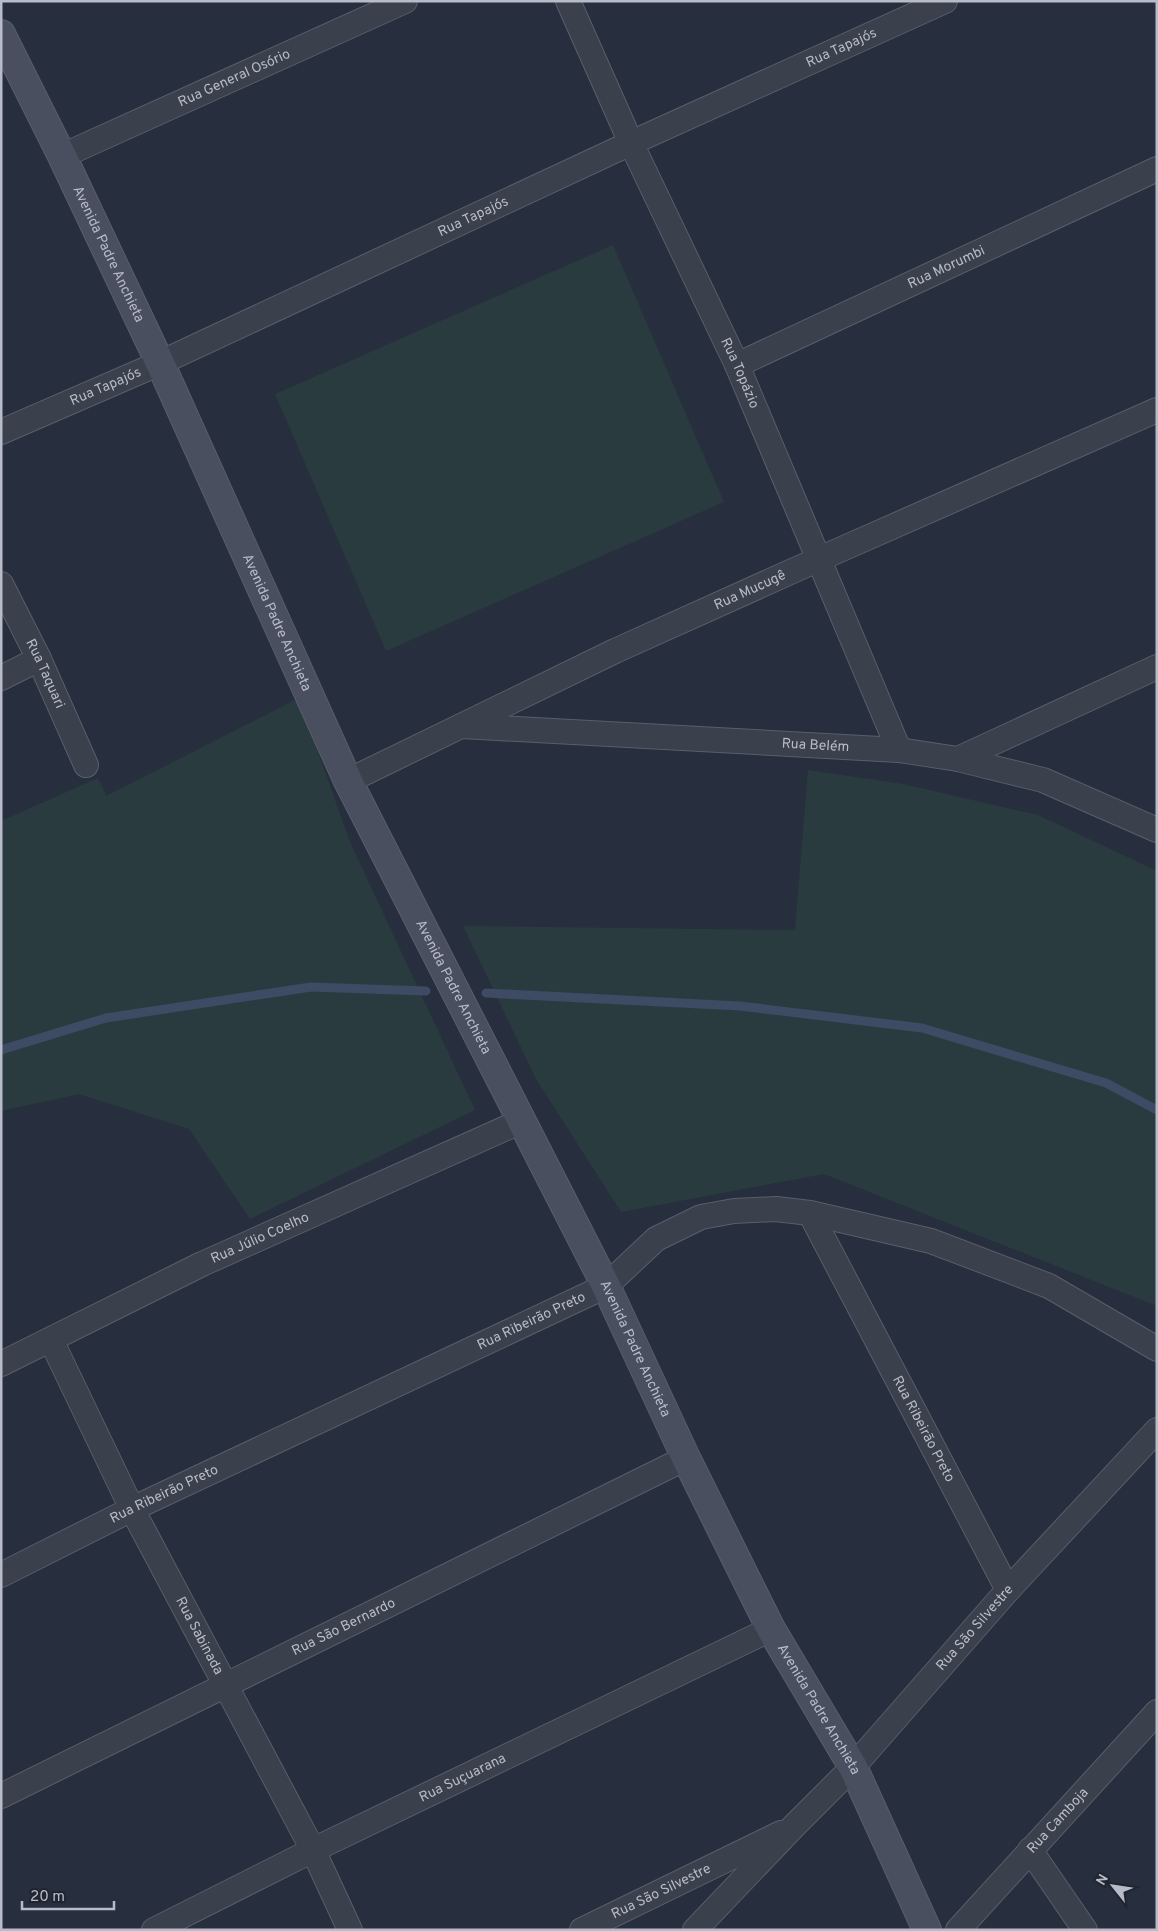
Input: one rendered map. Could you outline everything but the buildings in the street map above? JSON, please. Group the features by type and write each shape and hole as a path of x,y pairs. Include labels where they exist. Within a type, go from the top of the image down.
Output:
{"street":[{"name":"Rua General Osório","path":"62,156 406,1"},
{"name":"Rua Topázio","path":"568,1 631,144 737,365 817,560 899,750"},
{"name":"Rua Tapajós","path":"1,432 160,364 631,144 944,1"},
{"name":"Avenida Padre Anchieta","path":"1,34 62,156 160,364 348,781 606,1286 686,1458 771,1629 853,1767 927,1930"},
{"name":"Rua Morumbi","path":"737,365 1157,169"},
{"name":"Rua Mucugê","path":"348,781 616,651 1157,410"},
{"name":"Rua Taquari","path":"1,584 39,659 86,765"},
{"path":"1,678 39,659"},
{"path":"958,758 1157,667"},
{"name":"Rua Belém","path":"460,726 899,750 958,758 1043,780 1157,830"},
{"name":"Rua Júlio Coelho","path":"1,1364 202,1264 522,1121"},
{"name":"Rua Ribeirão Preto","path":"1,1575 132,1509 606,1286 656,1239 702,1217 734,1211 776,1209 810,1213 1008,1590"},
{"path":"810,1213 931,1241 1049,1286 1157,1349"},
{"name":"Rua Sabinada","path":"51,1340 132,1509 313,1850 350,1930"},
{"name":"Rua São Silvestre","path":"695,1930 853,1767 1008,1590 1157,1430"},
{"name":"Rua São Bernardo","path":"1,1796 686,1458"},
{"name":"Rua Suçuarana","path":"154,1930 313,1850 771,1629"},
{"name":"Rua Camboja","path":"958,1930 1030,1850 1153,1724"},
{"name":"Rua São Silvestre","path":"582,1930 794,1826"},
{"path":"1030,1850 1085,1930"}],"shaded area":[{"path":"613,245 724,502 386,651 275,394"},
{"path":"299,698 350,842 475,1110 250,1219 189,1129 79,1094 1,1111 1,821 98,778 106,796"},
{"path":"808,770 903,784 1038,815 1157,871 1157,1306 824,1174 621,1212 536,1079 463,926 795,930"}],"waterway":[{"path":"1,1050 106,1018 311,987 426,991"},
{"path":"486,993 740,1006 922,1028 1106,1083 1157,1110"}]}
